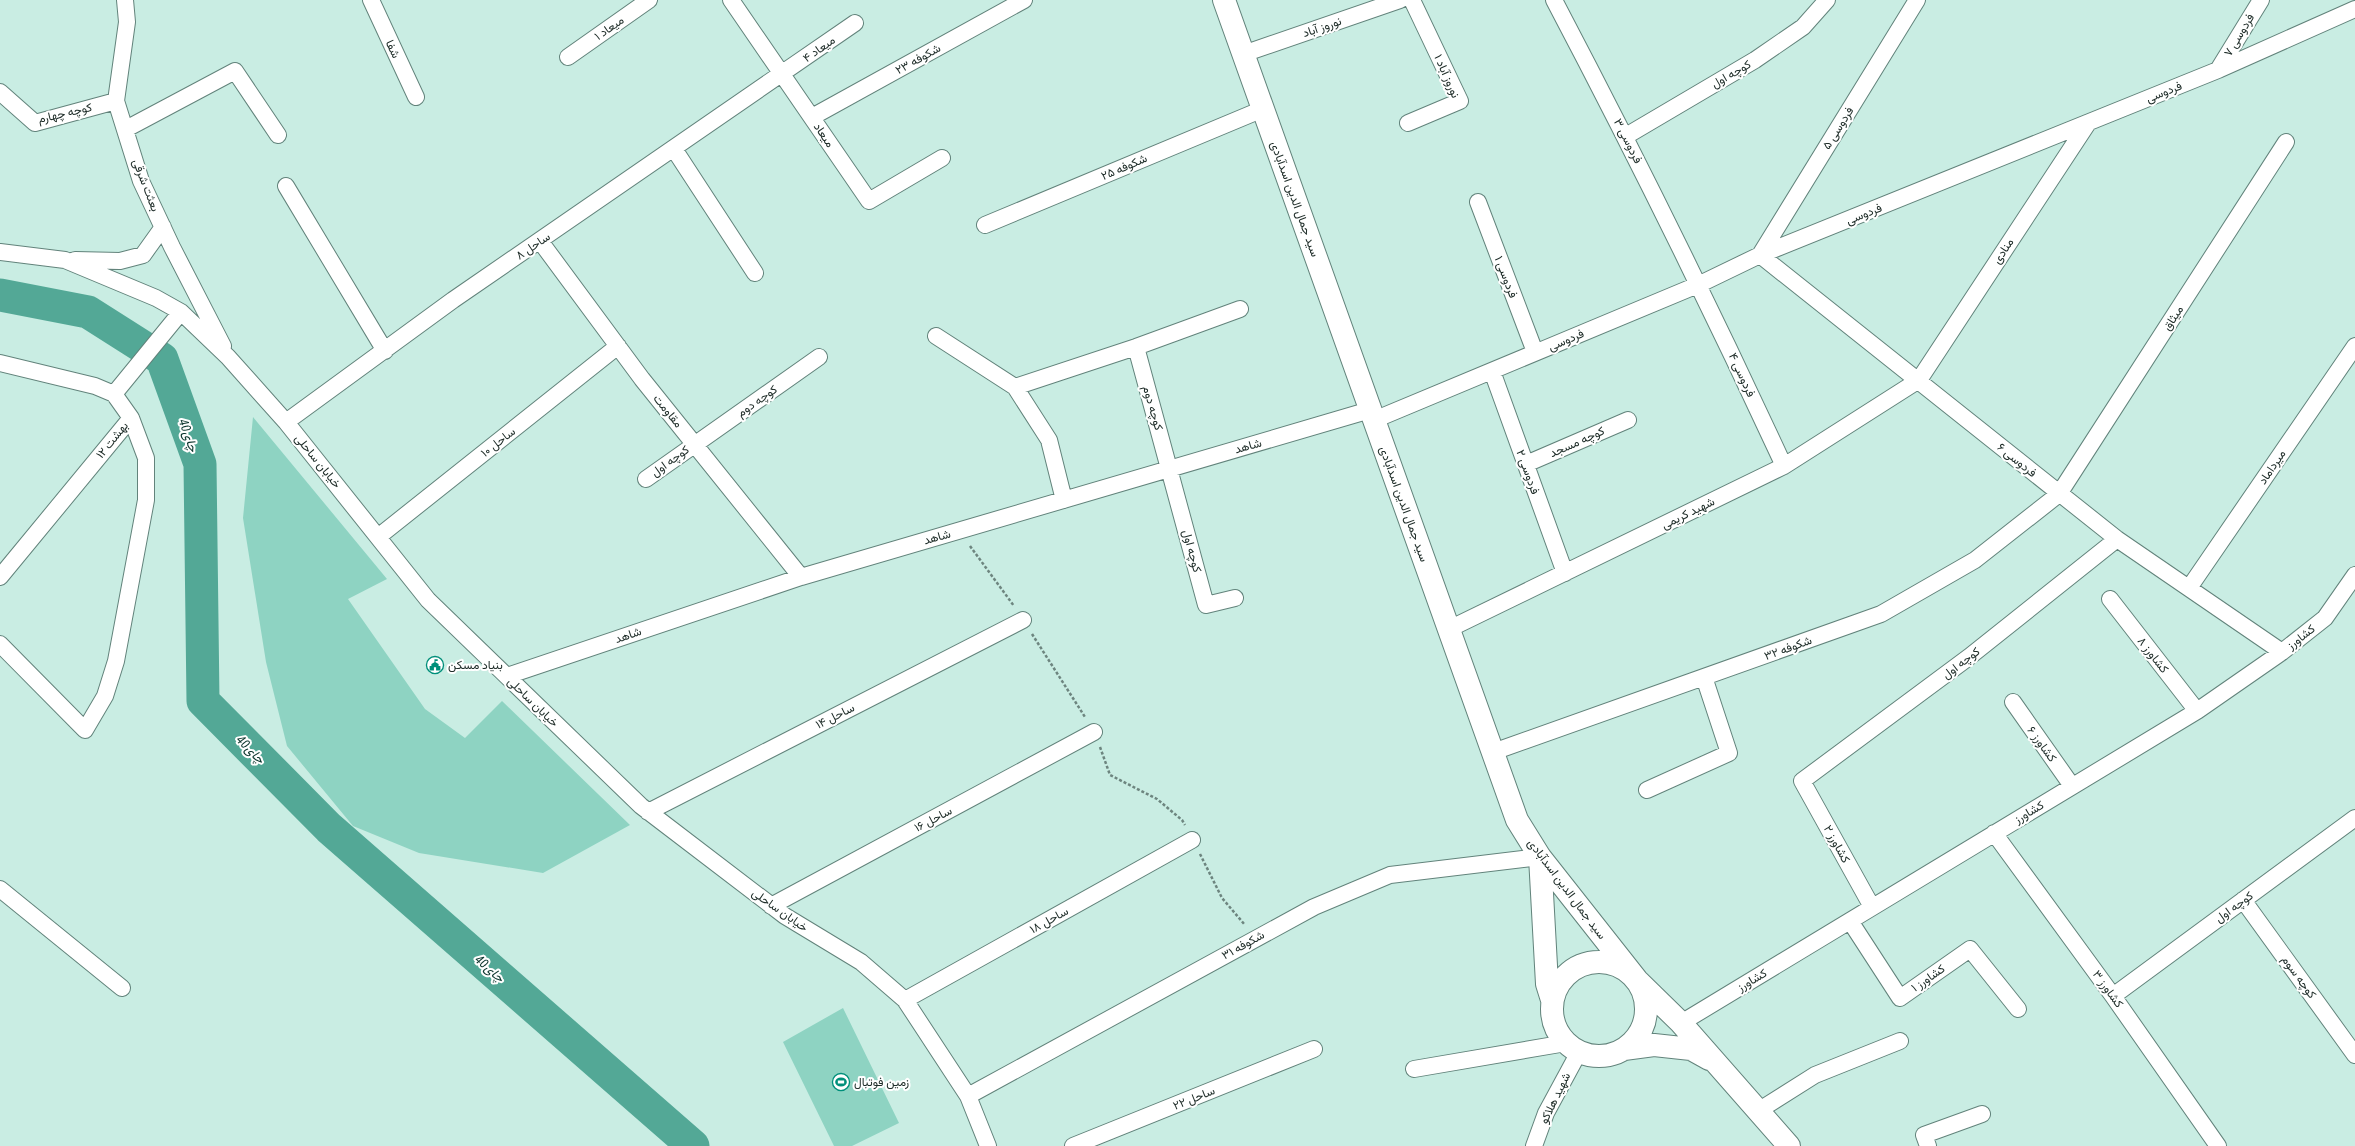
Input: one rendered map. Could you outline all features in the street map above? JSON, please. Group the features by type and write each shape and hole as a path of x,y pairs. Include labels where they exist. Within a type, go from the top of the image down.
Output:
{"main road":[{"name":"سید جمال الدین اسدآبادی","path":"1224,0 1517,820 1540,857 1637,980"},
{"path":"1540,857 1547,984 1552,1000 1552,1016 1556,1031 1572,1048 1594,1056 1601,1056 1624,1049 1654,1045 1691,1049 1716,1063"},
{"path":"1552,1000 1557,985 1580,964 1596,961 1612,962 1626,969 1681,1023 1788,1146"},
{"path":"1624,1049 1635,1039 1643,1025 1645,1018 1646,1010 1644,994 1637,980"}],"street":[{"name":"بعثت شرقی","path":"125,0 127,22 116,101 141,181 228,357"},
{"name":"شفا","path":"371,0 416,97"},
{"name":"میعاد ۱","path":"568,57 649,0"},
{"name":"میعاد","path":"731,0 869,201 942,158"},
{"name":"شکوفه ۲۳","path":"812,117 1024,0"},
{"name":"نوروز آباد","path":"1243,54 1400,0"},
{"name":"نوروز آباد ۱","path":"1408,124 1460,101 1412,0"},
{"name":"فردوسی ۳","path":"1554,0 1626,136 1700,284"},
{"name":"کوچه اول","path":"1626,136 1755,60 1803,27 1827,0"},
{"name":"فردوسی ۵","path":"1760,255 1917,0"},
{"name":"فردوسی ۷","path":"2218,70 2260,0"},
{"name":"فردوسی","path":"1372,415 1492,371 1700,284 1760,255 2218,70 2355,9"},
{"name":"میعاد ۴","path":"782,75 855,23"},
{"path":"126,129 235,71 278,135"},
{"name":"ساحل ۸","path":"286,422 453,300 782,75"},
{"name":"کوچه چهارم","path":"0,92 36,123 116,101"},
{"name":"شکوفه ۲۵","path":"985,225 1263,109"},
{"name":"منادی","path":"1919,380 2088,123"},
{"name":"میثاق","path":"2059,494 2286,142"},
{"path":"674,149 755,273"},
{"path":"286,186 385,351"},
{"name":"فردوسی ۱","path":"1478,202 1535,352"},
{"path":"65,260 120,261 143,255 163,227"},
{"name":"مقاومت","path":"540,241 618,346 694,444 801,577"},
{"name":"خیابان ساحلی","path":"0,252 65,260 156,298 181,312 228,357 286,422 428,600 648,812 771,906 861,962 906,1000 968,1096 988,1146"},
{"name":"فردوسی ۶","path":"1760,255 2117,539 2282,652"},
{"name":"فردوسی ۴","path":"1700,284 1784,466"},
{"path":"1014,387 1136,347 1240,309"},
{"path":"0,363 95,386 114,394 181,312"},
{"path":"936,336 1014,387 1049,440 1064,500"},
{"name":"ساحل ۱۰","path":"378,537 618,346"},
{"name":"میرداماد","path":"2189,588 2355,346"},
{"name":"کوچه دوم","path":"1136,347 1170,469"},
{"name":"کوچه دوم","path":"694,444 819,357"},
{"name":"فردوسی ۲","path":"1492,371 1565,573"},
{"name":"شهید کریمی","path":"1448,629 1784,466 1919,380"},
{"name":"بهشت ۱۲","path":"0,577 131,418 114,394"},
{"name":"شاهد","path":"507,676 801,577 1170,469 1372,415"},
{"path":"0,644 84,730 104,696 116,661 146,500 146,458 131,418"},
{"name":"کوچه مسجد","path":"1526,464 1628,420"},
{"name":"کوچه اول","path":"646,479 694,444"},
{"name":"کوچه اول","path":"1170,469 1206,605 1235,598"},
{"name":"شکوفه ۳۲","path":"1492,752 1882,614 1975,560 2059,494"},
{"name":"کوچه اول","path":"1802,781 1970,657 2117,539"},
{"name":"کشاورز","path":"1681,1023 2197,711 2282,652 2325,618 2355,575"},
{"name":"کشاورز ۸","path":"2110,599 2197,711"},
{"name":"ساحل ۱۴","path":"648,812 1023,620"},
{"path":"1647,790 1729,753 1704,678"},
{"name":"کشاورز ۶","path":"2012,702 2072,786"},
{"name":"ساحل ۱۶","path":"771,906 1094,732"},
{"name":"کشاورز ۲","path":"1802,781 1872,907"},
{"name":"کوچه اول","path":"2113,996 2355,818"},
{"name":"کشاورز ۳","path":"1994,833 2113,996 2218,1146"},
{"name":"ساحل ۱۸","path":"906,1000 1192,840"},
{"name":"شکوفه ۳۱","path":"968,1096 1328,901 1390,875 1540,857"},
{"path":"0,889 122,988"},
{"name":"کوچه سوم","path":"2243,900 2355,1054"},
{"name":"کشاورز ۱","path":"1850,921 1900,998 1970,949 2018,1009"},
{"path":"1758,1111 1815,1075 1900,1041"},
{"path":"1414,1069 1572,1048"},
{"name":"شهید هلاکو","path":"1534,1146 1572,1048"},
{"name":"ساحل ۲۲","path":"1073,1146 1314,1049"},
{"path":"1928,1146 1924,1134 1982,1114"}],"green space":[{"path":"253,417 387,579 348,599 425,709 465,738 502,701 630,825 543,873 419,853 353,826 287,746 266,662 243,518"},
{"name":"زمین فوتبال","path":"843,1008 899,1123 852,1146 834,1146 783,1042"}],"waterway":[{"name":"40چای","path":"0,295 88,312 162,359 200,464 203,701 329,828 693,1146"}],"place":[{"name":"بنیاد مسکن","path":"435,665"},
{"name":"زمین فوتبال","path":"841,1082"}]}
